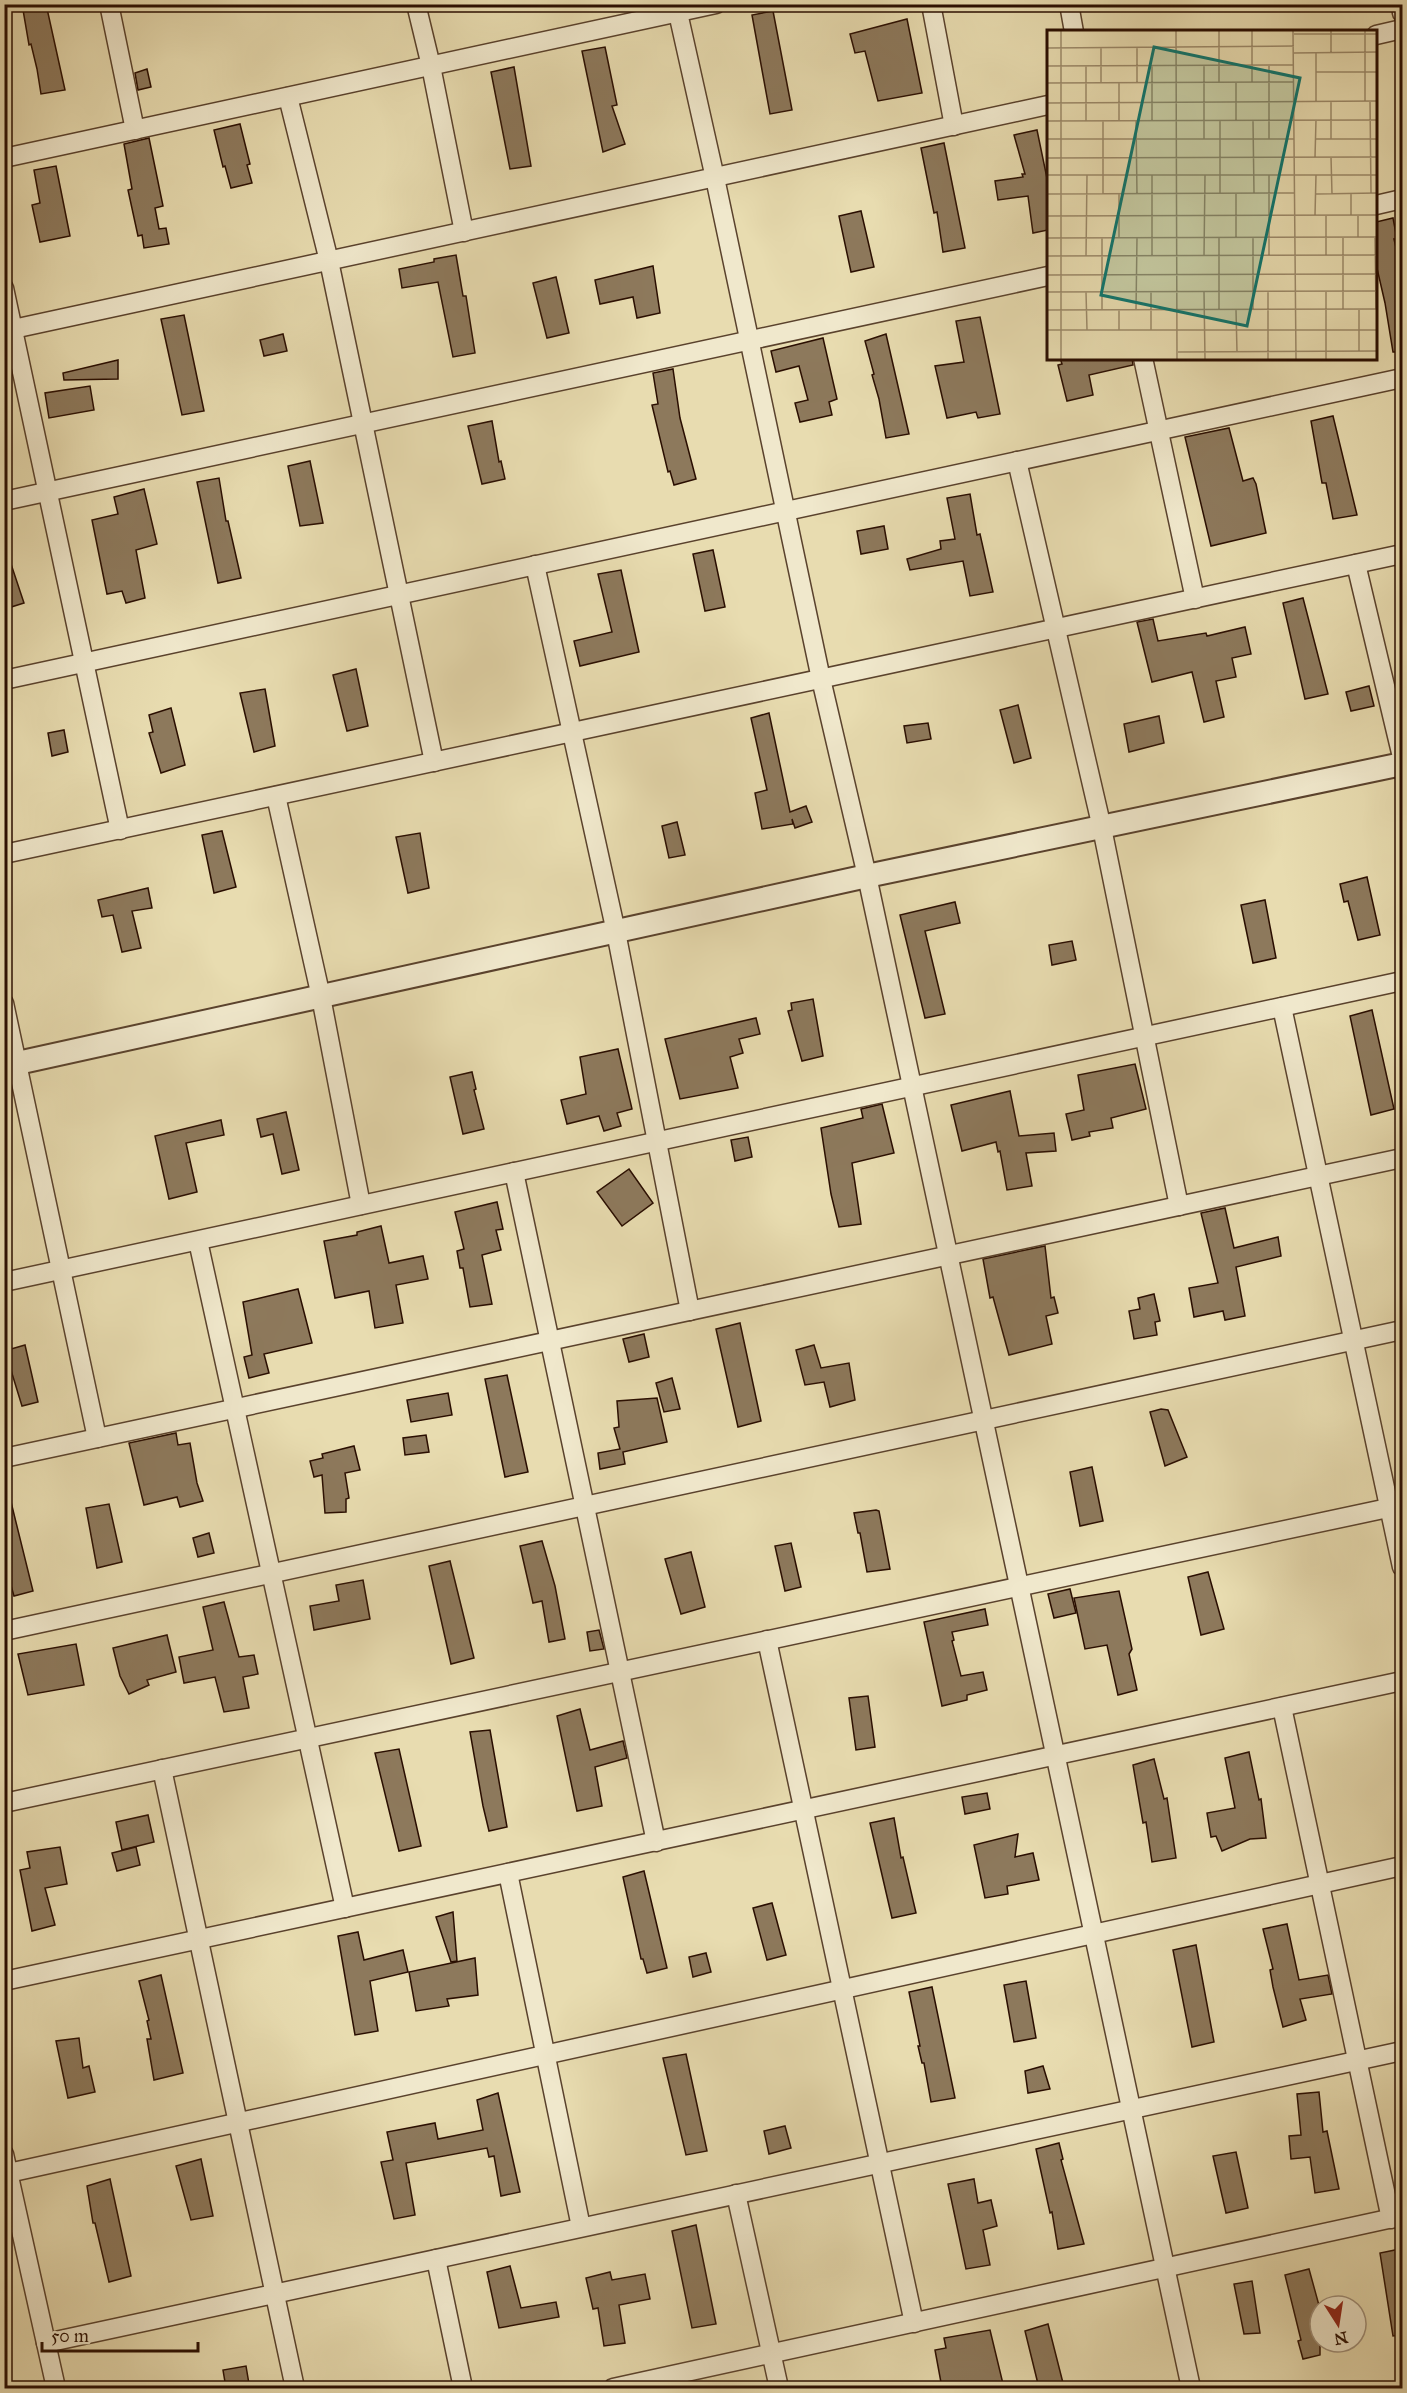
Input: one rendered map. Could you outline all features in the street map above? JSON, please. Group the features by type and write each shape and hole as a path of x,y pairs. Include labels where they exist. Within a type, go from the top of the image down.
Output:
{"street":[{"path":"109,4 135,129"},
{"path":"416,4 431,66 464,232"},
{"path":"4,158 431,66 676,9 716,4"},
{"path":"931,4 954,126"},
{"path":"1069,4 1074,30"},
{"path":"1401,4 1402,13"},
{"path":"676,9 715,178 821,679 867,876 1191,2388"},
{"path":"1377,34 1402,29"},
{"path":"288,97 329,261 434,762"},
{"path":"9,330 1047,105"},
{"path":"1377,205 1402,199"},
{"path":"4,501 1047,276"},
{"path":"4,288 9,330 48,492 120,830"},
{"path":"1143,360 1195,599"},
{"path":"4,680 1402,378"},
{"path":"1017,461 1102,828 1179,1206"},
{"path":"4,854 1402,554"},
{"path":"1356,564 1402,757"},
{"path":"535,565 616,932 690,1311"},
{"path":"11,1065 867,876 1402,764"},
{"path":"276,796 321,997 361,1205"},
{"path":"4,1282 1402,981"},
{"path":"4,1003 11,1065 61,1270 97,1438"},
{"path":"1282,1007 1354,1341 1396,1506 1402,1567"},
{"path":"4,1458 1402,1158"},
{"path":"514,1172 656,1842"},
{"path":"198,1240 345,1908"},
{"path":"4,1631 1402,1330"},
{"path":"4,1803 1396,1506"},
{"path":"767,1640 914,2323"},
{"path":"4,1981 1402,1681"},
{"path":"613,2388 1397,2217 1357,2061 1282,1707"},
{"path":"162,1769 295,2388"},
{"path":"7,2174 1402,1866"},
{"path":"508,1873 581,2228"},
{"path":"46,2343 1402,2051"},
{"path":"4,2154 56,2388"},
{"path":"736,2194 779,2388"},
{"path":"436,2259 463,2388"}],"building":[{"path":"22,4 46,4 65,90 41,94"},
{"path":"773,11 792,110 770,114 752,15"},
{"path":"907,19 922,93 878,101 865,51 855,53 850,34"},
{"path":"605,47 617,105 612,106 625,144 603,152 582,51"},
{"path":"514,67 531,166 510,169 491,72"},
{"path":"147,69 151,87 138,90 135,73"},
{"path":"240,124 250,164 247,165 252,183 231,188 214,130"},
{"path":"1037,130 1047,178 1047,230 1033,233 1028,196 998,200 995,181 1023,177 1022,174 1025,174 1014,135"},
{"path":"149,138 163,206 155,208 159,229 166,228 169,244 144,248 142,235 138,236 128,190 132,189 124,144"},
{"path":"944,143 965,248 943,252 937,212 934,213 921,148"},
{"path":"56,166 70,236 40,242 32,205 40,203 34,170"},
{"path":"861,211 874,267 851,272 839,216"},
{"path":"1393,218 1397,239 1394,239 1402,274 1402,352 1393,352 1377,268 1377,222"},
{"path":"456,255 463,296 466,296 475,353 453,357 438,282 402,288 399,269"},
{"path":"653,266 660,313 637,318 633,297 600,304 595,280"},
{"path":"556,277 569,333 547,338 533,283"},
{"path":"184,315 204,411 182,415 161,319"},
{"path":"980,317 1000,414 978,418 976,412 947,418 935,366 964,362 956,321"},
{"path":"283,334 287,351 264,356 260,340"},
{"path":"886,334 909,434 886,438 872,375 874,374 865,341"},
{"path":"823,338 837,399 829,402 832,415 800,422 795,403 808,400 799,366 776,372 771,351"},
{"path":"118,360 118,379 64,380 63,373"},
{"path":"1061,360 1132,360 1133,365 1089,375 1093,395 1067,401 1058,365 1062,364"},
{"path":"673,369 680,418 696,479 674,485 670,471 668,472 652,405 658,404 653,373"},
{"path":"90,386 94,410 49,418 45,393"},
{"path":"1333,416 1357,515 1333,519 1326,483 1322,483 1311,421"},
{"path":"492,421 499,462 501,461 505,479 482,484 468,426"},
{"path":"1229,428 1243,481 1253,478 1256,484 1266,533 1211,546 1185,437"},
{"path":"310,461 323,523 300,526 288,466"},
{"path":"219,478 226,521 228,521 241,578 218,583 197,482"},
{"path":"144,489 157,544 136,550 145,598 126,603 122,591 107,594 92,520 118,514 114,497"},
{"path":"970,494 977,535 980,534 993,592 970,596 963,561 910,570 907,559 941,549 940,541 955,539 947,498"},
{"path":"884,526 888,549 861,554 857,531"},
{"path":"713,550 725,607 705,611 693,554"},
{"path":"4,555 8,555 24,603 8,608 4,599"},
{"path":"621,570 639,652 580,666 574,641 612,632 598,574"},
{"path":"1303,598 1328,694 1305,699 1283,603"},
{"path":"1153,619 1158,641 1206,633 1207,636 1245,627 1251,654 1232,658 1236,677 1216,681 1224,717 1204,722 1192,672 1152,682 1137,622"},
{"path":"356,669 368,726 347,731 333,675"},
{"path":"1369,686 1374,706 1351,711 1346,692"},
{"path":"265,689 275,746 254,752 240,693"},
{"path":"1018,705 1031,758 1014,763 1000,710"},
{"path":"171,708 185,765 161,773 149,733 153,732 149,715"},
{"path":"769,713 790,812 806,806 812,822 795,828 792,819 793,824 762,829 755,793 767,790 751,718"},
{"path":"1159,716 1164,743 1129,752 1124,724"},
{"path":"928,723 931,739 907,743 904,726"},
{"path":"64,730 68,752 52,756 48,733"},
{"path":"677,822 685,855 669,858 662,826"},
{"path":"222,831 236,887 214,893 202,835"},
{"path":"420,833 429,888 408,893 396,837"},
{"path":"1367,877 1380,935 1358,940 1348,901 1344,902 1340,884"},
{"path":"148,888 152,908 132,911 141,948 122,952 113,915 102,917 98,900"},
{"path":"1265,900 1276,958 1253,963 1241,905"},
{"path":"955,902 960,923 925,931 945,1014 925,1018 900,915"},
{"path":"1072,941 1076,960 1052,965 1049,945"},
{"path":"813,999 823,1056 802,1061 788,1011 792,1010 791,1003"},
{"path":"1372,1010 1394,1109 1371,1115 1350,1016"},
{"path":"756,1018 760,1034 739,1039 743,1053 730,1057 738,1088 680,1099 665,1039"},
{"path":"618,1049 632,1109 617,1113 621,1126 604,1131 599,1116 567,1124 561,1100 586,1094 580,1057"},
{"path":"1135,1064 1146,1109 1111,1118 1113,1128 1089,1132 1090,1136 1072,1140 1066,1114 1084,1110 1078,1075"},
{"path":"472,1072 484,1129 463,1134 450,1077"},
{"path":"1010,1091 1019,1136 1054,1133 1056,1151 1026,1153 1032,1186 1007,1190 1000,1151 998,1152 996,1142 962,1151 951,1105"},
{"path":"882,1104 894,1153 852,1163 861,1224 839,1227 831,1194 821,1128 863,1118 861,1109"},
{"path":"286,1112 299,1170 282,1174 273,1134 261,1137 257,1119"},
{"path":"221,1120 224,1135 186,1143 197,1192 169,1199 155,1136"},
{"path":"748,1137 752,1157 735,1161 731,1140"},
{"path":"629,1169 653,1203 622,1226 597,1192"},
{"path":"497,1202 503,1229 496,1230 501,1250 482,1255 492,1304 470,1307 463,1268 460,1268 457,1251 464,1249 455,1212"},
{"path":"1225,1208 1234,1248 1278,1237 1281,1256 1236,1267 1245,1316 1225,1320 1223,1311 1194,1317 1189,1288 1218,1283 1201,1213"},
{"path":"381,1226 389,1263 423,1256 428,1279 396,1285 403,1323 375,1328 369,1291 335,1298 324,1241 357,1235 357,1232"},
{"path":"1045,1246 1051,1298 1054,1297 1058,1313 1046,1316 1052,1344 1009,1355 993,1297 990,1298 983,1259"},
{"path":"298,1289 312,1343 264,1354 269,1373 249,1378 244,1357 252,1355 243,1302"},
{"path":"1154,1294 1160,1321 1155,1322 1157,1335 1134,1339 1129,1311 1140,1309 1138,1298"},
{"path":"740,1323 761,1421 738,1427 716,1329"},
{"path":"644,1334 649,1357 629,1362 623,1339"},
{"path":"25,1345 38,1402 22,1406 10,1367 4,1369 4,1351"},
{"path":"814,1345 821,1368 849,1363 855,1400 830,1407 824,1382 805,1385 796,1350"},
{"path":"507,1375 528,1472 505,1477 485,1379"},
{"path":"672,1378 680,1409 664,1412 656,1383"},
{"path":"448,1393 452,1415 411,1422 407,1400"},
{"path":"657,1398 667,1442 623,1452 625,1464 600,1469 598,1453 620,1449 614,1428 619,1427 617,1401"},
{"path":"1168,1410 1187,1457 1165,1466 1150,1412"},
{"path":"176,1433 178,1445 190,1443 197,1483 203,1501 180,1507 177,1497 144,1505 129,1443"},
{"path":"426,1435 429,1452 405,1455 403,1438"},
{"path":"354,1446 360,1470 345,1473 349,1498 346,1499 346,1512 325,1513 322,1475 314,1477 310,1461 323,1458 322,1454"},
{"path":"1092,1467 1103,1521 1080,1526 1070,1472"},
{"path":"11,1502 33,1591 14,1596 10,1582 4,1584 4,1503"},
{"path":"109,1504 122,1562 97,1568 86,1508"},
{"path":"879,1511 890,1569 867,1572 854,1513"},
{"path":"209,1533 214,1553 198,1557 193,1538"},
{"path":"542,1541 555,1586 565,1639 549,1642 542,1601 533,1603 520,1546"},
{"path":"791,1543 801,1587 785,1591 775,1546"},
{"path":"691,1552 705,1607 681,1614 665,1559"},
{"path":"450,1561 474,1658 451,1664 429,1566"},
{"path":"1208,1572 1224,1629 1201,1635 1188,1577"},
{"path":"363,1580 370,1619 314,1630 310,1606 339,1601 336,1585"},
{"path":"1070,1589 1076,1613 1054,1618 1048,1594"},
{"path":"1119,1591 1132,1649 1129,1654 1137,1690 1118,1695 1107,1645 1085,1649 1074,1598"},
{"path":"224,1602 239,1657 254,1655 258,1674 243,1677 249,1708 224,1712 215,1677 184,1683 179,1657 213,1650 203,1607"},
{"path":"985,1609 988,1625 952,1632 954,1640 952,1641 961,1676 983,1672 987,1690 967,1695 967,1700 942,1706 924,1622"},
{"path":"599,1630 604,1649 590,1651 587,1632"},
{"path":"167,1635 176,1672 147,1680 149,1685 129,1694 120,1676 113,1648"},
{"path":"76,1644 84,1685 28,1695 18,1654"},
{"path":"868,1696 875,1747 856,1750 849,1698"},
{"path":"580,1709 590,1750 623,1741 627,1758 595,1767 602,1806 577,1811 557,1716"},
{"path":"490,1730 507,1827 489,1831 470,1732"},
{"path":"399,1749 421,1846 399,1851 375,1753"},
{"path":"1249,1752 1259,1800 1261,1799 1266,1838 1250,1839 1222,1851 1216,1836 1211,1837 1207,1813 1235,1808 1225,1758"},
{"path":"1154,1759 1164,1799 1167,1798 1176,1858 1152,1862 1146,1822 1143,1823 1133,1765"},
{"path":"987,1793 990,1809 965,1814 962,1797"},
{"path":"148,1815 154,1842 122,1850 116,1822"},
{"path":"894,1818 901,1858 903,1857 916,1913 892,1918 870,1823"},
{"path":"1018,1834 1015,1857 1033,1853 1039,1880 1007,1886 1008,1894 985,1898 974,1845"},
{"path":"60,1847 67,1884 45,1888 55,1925 32,1931 20,1870 30,1868 27,1852"},
{"path":"136,1847 140,1865 117,1871 112,1853"},
{"path":"644,1871 667,1968 647,1973 643,1959 641,1959 623,1877"},
{"path":"772,1903 786,1955 767,1960 753,1908"},
{"path":"453,1912 457,1961 451,1962 436,1917"},
{"path":"1287,1924 1299,1980 1328,1975 1332,1994 1300,1999 1306,2020 1283,2027 1263,1929"},
{"path":"358,1932 364,1960 403,1950 408,1972 370,1981 378,2031 355,2035 338,1936"},
{"path":"1196,1945 1214,2042 1192,2047 1173,1950"},
{"path":"706,1953 711,1972 693,1977 689,1957"},
{"path":"475,1958 478,1995 447,1999 449,2006 416,2011 409,1972"},
{"path":"161,1975 183,2073 154,2080 147,2039 151,2039 147,2021 149,2020 139,1981"},
{"path":"1026,1981 1036,2038 1014,2042 1004,1985"},
{"path":"932,1987 955,2098 931,2102 909,1992"},
{"path":"79,2038 83,2068 89,2066 95,2092 68,2098 56,2041"},
{"path":"686,2054 707,2151 686,2155 663,2058"},
{"path":"1043,2066 1050,2089 1028,2093 1025,2071"},
{"path":"1319,2092 1323,2132 1327,2131 1339,2189 1315,2193 1310,2157 1291,2159 1289,2136 1301,2135 1297,2094"},
{"path":"498,2093 520,2192 501,2196 494,2156 489,2157 487,2148 406,2163 415,2215 394,2219 381,2162 393,2160 387,2132 435,2123 438,2139 483,2130 477,2100"},
{"path":"785,2126 791,2148 769,2154 764,2131"},
{"path":"1059,2143 1063,2159 1061,2160 1084,2244 1058,2249 1052,2212 1050,2213 1036,2149"},
{"path":"1236,2152 1248,2208 1226,2213 1213,2156"},
{"path":"201,2159 213,2216 191,2220 176,2166"},
{"path":"110,2179 131,2276 109,2282 95,2223 93,2223 87,2186"},
{"path":"974,2179 978,2203 991,2200 997,2226 983,2230 990,2265 966,2269 948,2184"},
{"path":"696,2225 716,2324 692,2328 672,2231"},
{"path":"1400,2249 1402,2335 1393,2336 1380,2253"},
{"path":"510,2266 521,2308 556,2302 559,2317 499,2328 487,2272"},
{"path":"1309,2269 1316,2294 1308,2294 1308,2354 1320,2355 1303,2359 1298,2341 1301,2340 1285,2275"},
{"path":"610,2272 612,2280 645,2274 650,2299 619,2305 625,2343 604,2346 598,2308 593,2309 586,2278"},
{"path":"1252,2281 1260,2333 1244,2334 1234,2284"},
{"path":"1048,2324 1063,2383 1039,2388 1025,2331"},
{"path":"990,2330 1004,2388 942,2388 935,2350 946,2348 944,2338"},
{"path":"246,2366 249,2384 226,2388 223,2370"}]}
